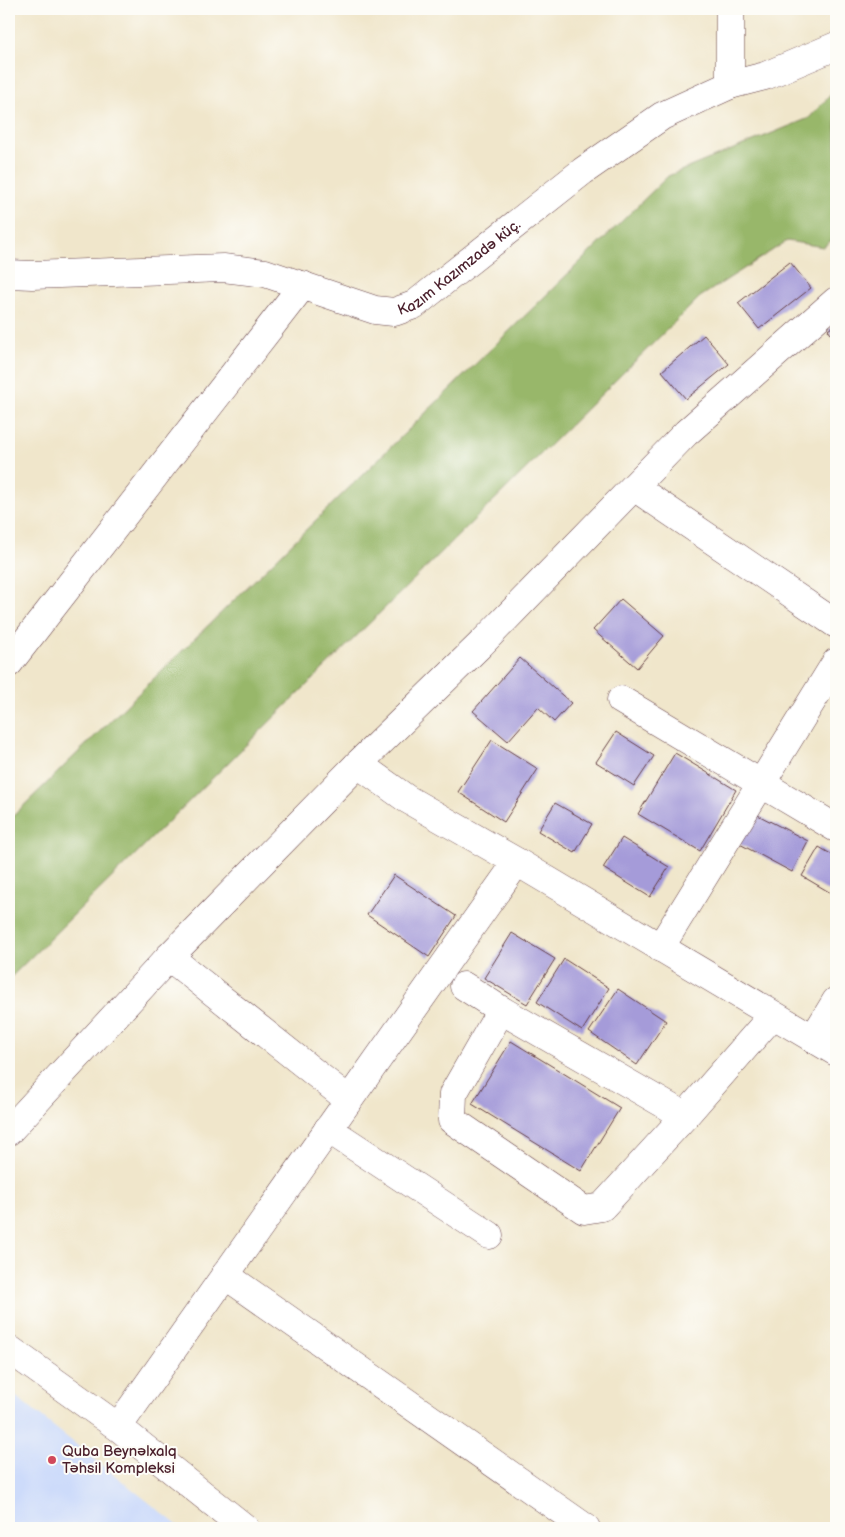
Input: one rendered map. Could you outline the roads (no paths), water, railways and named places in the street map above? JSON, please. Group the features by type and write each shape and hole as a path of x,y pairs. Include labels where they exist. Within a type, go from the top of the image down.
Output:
{"street":[{"path":"730,9 730,85"},
{"name":"Kazım Kazımzadə küç.","path":"9,274 32,275 223,268 266,273 375,310 394,312 414,304 583,171 662,116 730,85 765,76 836,46"},
{"path":"9,662 303,285"},
{"path":"9,1131 169,957 358,764 481,644 686,433 836,302"},
{"path":"634,487 836,624"},
{"path":"660,948 836,662"},
{"path":"621,700 836,828"},
{"path":"358,764 407,799 517,862 825,1046 836,1001"},
{"path":"118,1427 517,862"},
{"path":"169,957 349,1100"},
{"path":"464,986 501,1010 685,1116"},
{"path":"501,1010 453,1094 452,1120 584,1210 602,1207 773,1015"},
{"path":"328,1129 489,1235"},
{"path":"225,1275 586,1528"},
{"path":"9,1349 118,1427 245,1528"}],"place":[{"name":"Quba Beynəlxalq Təhsil Kompleksi","path":"52,1460"}]}
